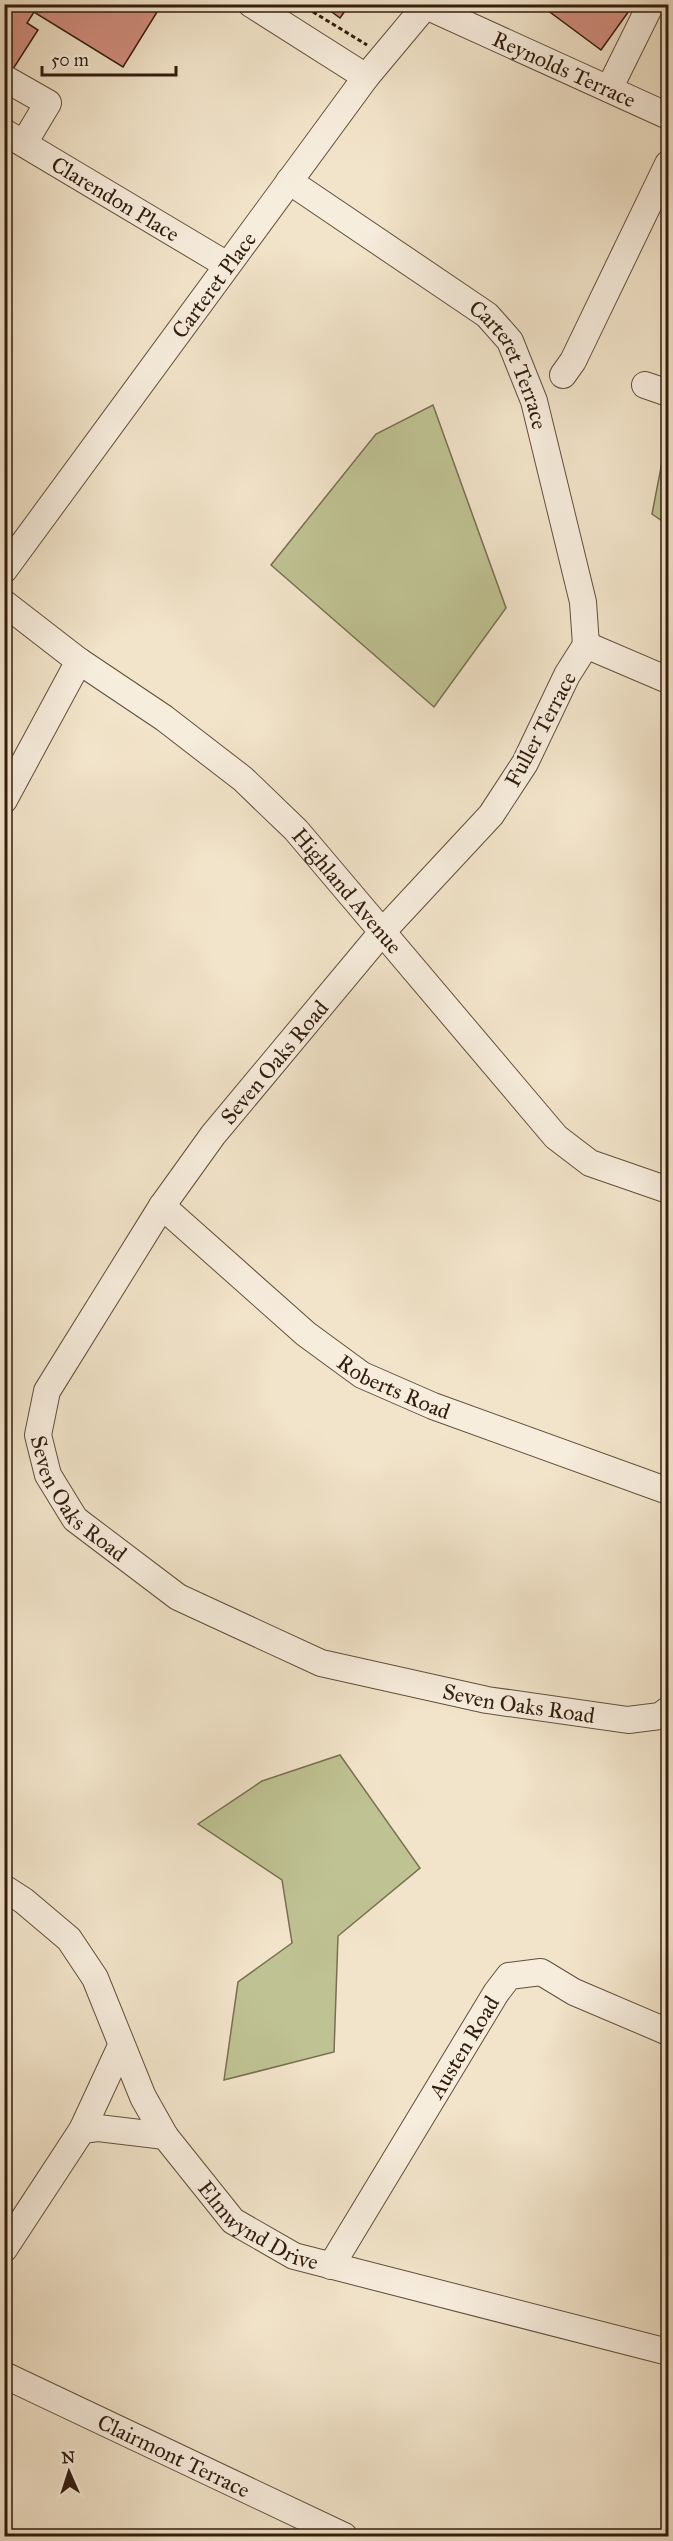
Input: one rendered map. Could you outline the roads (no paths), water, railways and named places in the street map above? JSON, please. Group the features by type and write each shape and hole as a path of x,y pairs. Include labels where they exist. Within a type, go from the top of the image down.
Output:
{"street":[{"path":"251,4 366,77"},
{"path":"609,89 651,4"},
{"name":"Carteret Place","path":"4,570 366,77 426,5"},
{"name":"Reynolds Terrace","path":"426,5 669,116"},
{"path":"4,78 48,103 14,138"},
{"name":"Clarendon Place","path":"14,138 227,265"},
{"path":"563,375 573,361 669,164"},
{"name":"Carteret Terrace","path":"289,181 487,315 510,341 534,401 583,602 586,645"},
{"name":"Highland Avenue","path":"4,603 79,661 164,718 243,779 296,830 556,1137 590,1162 666,1181"},
{"name":"Fuller Terrace","path":"384,932 491,816 525,763 567,675 586,645 669,680"},
{"path":"4,800 79,661"},
{"name":"Seven Oaks Road","path":"384,932 213,1135 162,1206 47,1391 38,1435 48,1474 75,1519 178,1597 321,1663 487,1700 628,1720 660,1716 669,1710"},
{"name":"Roberts Road","path":"162,1206 306,1334 362,1375 433,1406 669,1491"},
{"name":"Elmwynd Drive","path":"4,1888 24,1901 69,1939 95,1978 120,2046 143,2097 165,2136 233,2221 294,2256 669,2352"},
{"name":"Austen Road","path":"330,2266 496,1993 509,1976 541,1972 574,1992 669,2032"},
{"path":"4,2249 82,2130 120,2046"},
{"path":"82,2130 98,2128 165,2136"},
{"name":"Clairmont Terrace","path":"4,2375 344,2536"}]}
